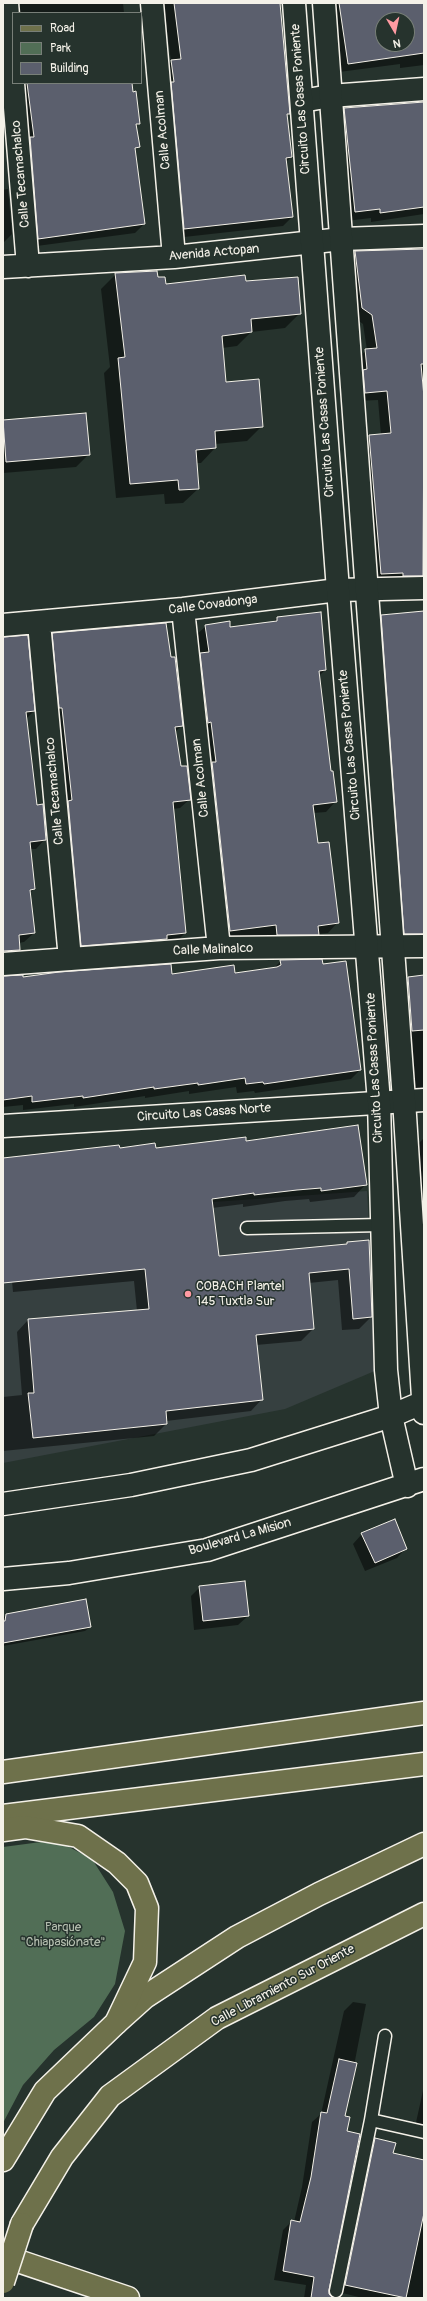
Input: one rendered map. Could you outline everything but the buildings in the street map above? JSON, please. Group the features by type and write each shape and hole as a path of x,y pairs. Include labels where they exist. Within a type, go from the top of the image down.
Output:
{"main road":[{"path":"3,1772 424,1713"},
{"path":"3,1816 424,1764"},
{"path":"3,1830 25,1827 78,1836 117,1863 137,1883 147,1908 145,1962 116,2023"},
{"path":"3,2160 45,2091 145,1997 237,1937 319,1894 424,1844"},
{"name":"Calle Libramiento Sur Oriente","path":"3,2282 22,2224 62,2157 110,2096 217,2018 424,1914"},
{"path":"3,2256 128,2298"}],"street":[{"name":"Calle Tecamachalco","path":"7,3 12,69"},
{"name":"Calle Acolman","path":"152,3 174,257"},
{"name":"Circuito Las Casas Poniente","path":"294,3 338,590 379,1102 381,1225 386,1370 391,1416 415,1482"},
{"name":"Circuito Las Casas Poniente","path":"324,3 393,946 414,1100 423,1406"},
{"name":"Calle Tecamachalco","path":"13,84 28,266"},
{"path":"302,101 330,96 424,89"},
{"name":"Avenida Actopan","path":"3,267 174,257 312,244 342,239 424,236"},
{"name":"Calle Covadonga","path":"3,625 39,624 183,609 338,590 424,588"},
{"name":"Calle Acolman","path":"183,609 219,948"},
{"name":"Calle Tecamachalco","path":"39,624 70,959"},
{"name":"Calle Malinalco","path":"3,964 219,948 367,948 424,946"},
{"name":"Circuito Las Casas Norte","path":"3,1126 414,1100"},
{"path":"3,1504 132,1485 251,1460 423,1406"},
{"name":"Boulevard La Mision","path":"3,1579 69,1573 207,1550 415,1482"}],"lane":[{"path":"247,1228 381,1225"},
{"path":"336,2291 371,2120 385,2036"},
{"path":"371,2120 424,2132"}],"shaded area":[{"name":"COBACH Plantel 145 Tuxtla Sur","path":"367,1191 377,1370 285,1409 3,1463 3,1217"}],"green space":[{"name":"Parque \"Chiapasiónate\"","path":"41,1842 65,1845 92,1859 113,1892 125,1931 115,1984 94,2017 54,2050 23,2085 3,2123 3,1847"}],"place":[{"name":"COBACH Plantel 145 Tuxtla Sur","path":"188,1294"}]}
